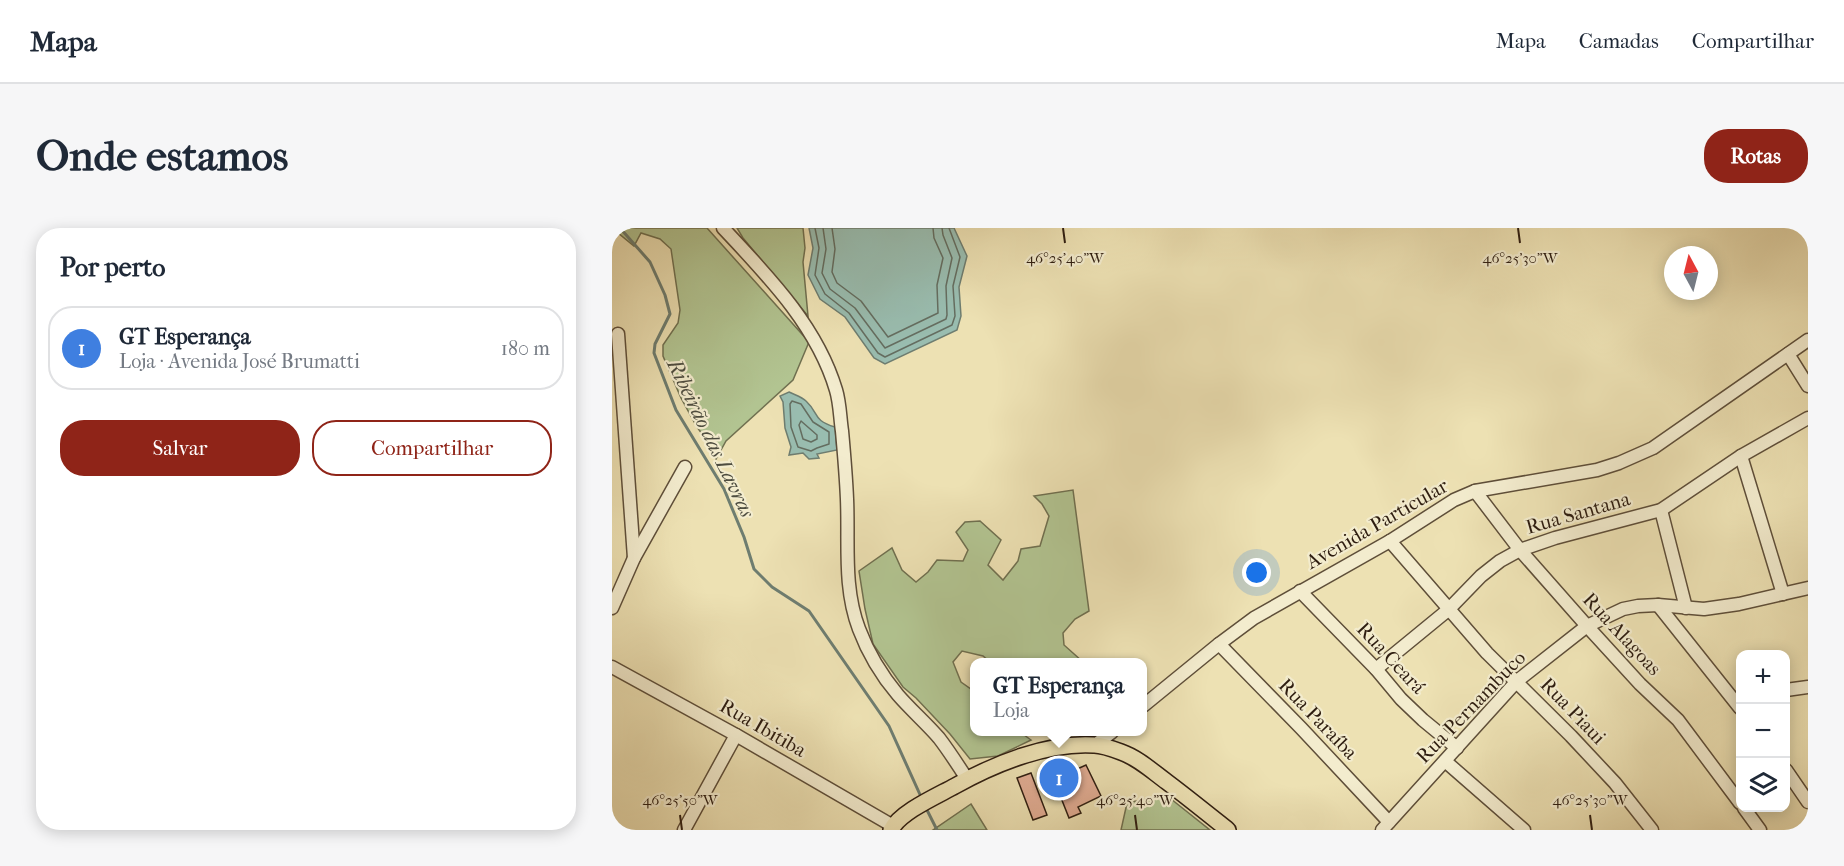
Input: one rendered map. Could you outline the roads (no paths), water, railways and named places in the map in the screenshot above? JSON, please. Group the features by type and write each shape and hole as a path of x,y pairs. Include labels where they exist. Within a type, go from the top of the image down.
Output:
{"main road":[{"path":"892,828 904,815 988,769 1041,751 1068,746 1095,745 1122,752 1145,765 1228,830"}],"street":[{"path":"723,228 760,268 808,329 830,371 837,393 841,424 847,500 847,575 851,603 859,628 868,650 884,676 899,696 938,738 967,780"},
{"path":"618,334 634,558"},
{"name":"Avenida Particular","path":"1147,703 1254,618 1390,541 1454,500 1475,491 1578,474 1619,464 1653,448 1808,340"},
{"path":"1788,354 1808,386"},
{"name":"Rua Santana","path":"1376,669 1448,610 1481,576 1500,561 1520,550 1556,538 1661,510 1741,456 1808,418"},
{"path":"1741,456 1783,594"},
{"path":"612,608 634,558 685,467"},
{"name":"Rua Alagoas","path":"1475,491 1520,550 1587,626 1640,684 1678,720 1736,798"},
{"path":"1661,510 1686,608"},
{"name":"Rua Piaui","path":"1390,541 1487,653 1615,783 1652,830"},
{"name":"Rua Pernambuco","path":"1384,828 1517,681 1587,626 1623,609 1638,606 1658,605 1704,609 1739,604 1808,588"},
{"name":"Rua Ceará","path":"1300,591 1376,669 1401,699 1457,748"},
{"path":"1658,605 1736,700"},
{"name":"Rua Paraíba","path":"1219,644 1301,728 1384,828"},
{"name":"Rua Ibitiba","path":"612,667 736,735 892,828"},
{"path":"1790,689 1808,687"},
{"path":"684,830 736,735"},
{"path":"1095,745 1107,736"},
{"path":"1445,761 1524,830"},
{"path":"1790,777 1808,802"},
{"path":"1747,812 1760,830"}],"water":[{"path":"809,228 954,228 967,256 959,287 961,316 957,330 885,364 874,358 845,317 820,299 808,275 813,248"},
{"path":"789,392 806,401 819,419 835,427 837,450 817,454 819,458 809,459 803,453 789,455 791,447 785,428 783,402 780,396"}],"waterway":[{"name":"Ribeirão das Lavras","path":"620,228 650,262 665,295 670,314 655,344 654,353 676,410 724,489 744,537 754,569 772,587 809,611 889,726 922,799"},
{"name":"Ribeirão das Lavras","path":"926,808 937,830"}],"place":[{"name":"GT Esperança","path":"1059,778"}]}
